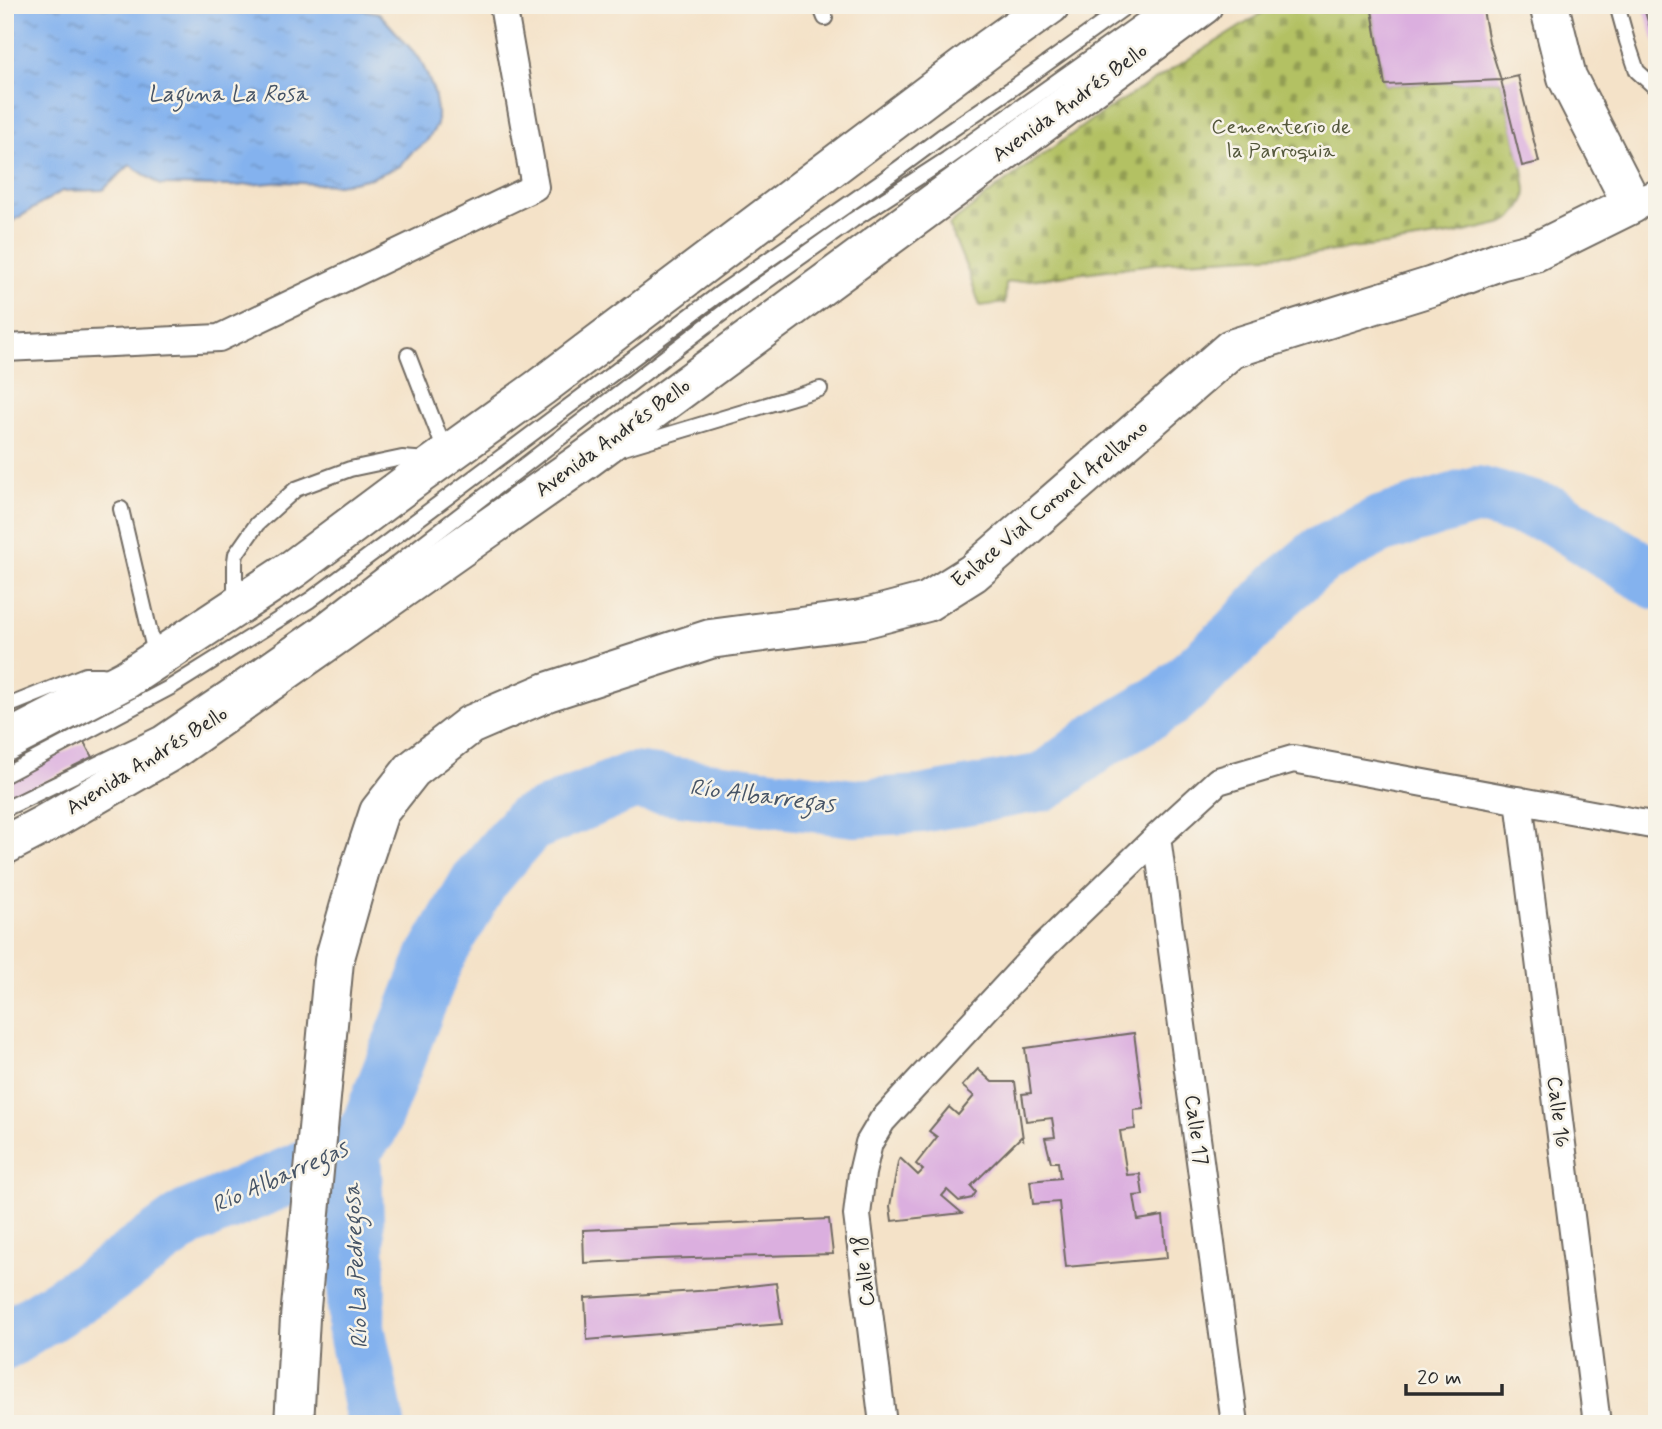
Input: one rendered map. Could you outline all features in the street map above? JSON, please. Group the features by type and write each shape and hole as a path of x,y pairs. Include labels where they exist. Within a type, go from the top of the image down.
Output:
{"main road":[{"path":"5,742 125,680 293,569 552,379 1050,5"},
{"name":"Avenida Andrés Bello","path":"5,845 173,750 585,460 1162,21 1203,5"},
{"path":"1162,21 1227,5"},
{"path":"1549,5 1567,77 1644,198"},
{"name":"Enlace Vial Coronel Arellano","path":"294,1424 300,1318 334,961 379,812 412,770 470,725 547,692 710,639 862,619 927,602 973,573 1231,349 1433,286 1499,261 1535,252 1644,198"}],"street":[{"path":"5,348 219,338 535,187 503,5"},
{"name":"Calle 18","path":"883,1424 858,1215 862,1173 869,1143 882,1121 1042,948 1217,781 1293,759 1657,826"},
{"name":"Calle 16","path":"1519,800 1597,1424"},
{"name":"Calle 17","path":"1157,836 1235,1424"}],"lane":[{"path":"5,775 171,687 310,600 719,294 1128,5"},
{"path":"1617,5 1637,71 1657,89"},
{"path":"5,809 159,734 231,685 347,602 737,302 853,220 1162,21"},
{"path":"235,607 236,554 257,524 296,489 350,469 402,458 443,458 408,355"},
{"path":"585,460 820,389"},
{"path":"121,509 156,659"},
{"path":"5,707 85,676 101,675 125,680"}],"green space":[{"name":"Cementerio de la Parroquia","path":"1275,5 1371,5 1385,85 1501,80 1526,190 1525,199 1512,218 1503,223 1456,234 1391,244 1318,253 1168,262 1006,283 1005,303 980,306 949,225 1094,118"}],"water":[{"name":"Laguna La Rosa","path":"5,5 339,5 379,13 420,59 434,92 437,125 426,142 400,166 371,178 338,185 283,182 234,186 160,185 130,165 103,190 62,191 5,226"}],"building":[{"path":"1371,5 1482,5 1489,42 1501,80 1385,85"},
{"path":"1643,5 1657,5 1657,44 1653,38"},
{"path":"1518,76 1539,162 1522,166 1501,80"},
{"path":"84,742 92,757 5,801 5,781"},
{"path":"1134,1033 1144,1109 1134,1110 1135,1129 1120,1131 1127,1175 1140,1174 1143,1195 1134,1196 1138,1220 1163,1216 1167,1258 1066,1267 1059,1202 1033,1204 1030,1181 1060,1178 1058,1162 1051,1162 1045,1138 1055,1137 1052,1118 1026,1121 1022,1094 1031,1093 1025,1048"},
{"path":"978,1069 992,1082 1015,1082 1023,1139 1021,1137 971,1186 976,1192 972,1198 959,1201 947,1190 942,1196 962,1213 892,1221 890,1206 900,1158 918,1175 923,1170 916,1164 937,1137 929,1131 949,1107 958,1115 974,1096 962,1086"},
{"path":"829,1219 833,1254 584,1263 583,1230"},
{"path":"776,1283 782,1324 587,1340 585,1298 714,1290"}],"waterway":[{"name":"Río Albarregas","path":"5,1341 99,1282 187,1219 352,1149 369,1128 435,958 480,880 528,824 632,781 854,808 921,804 1044,782 1100,740 1169,699 1238,636 1281,589 1321,555 1380,525 1477,495 1552,515 1657,581"},
{"name":"Río La Pedregosa","path":"352,1149 357,1265 356,1328 376,1424"}]}
